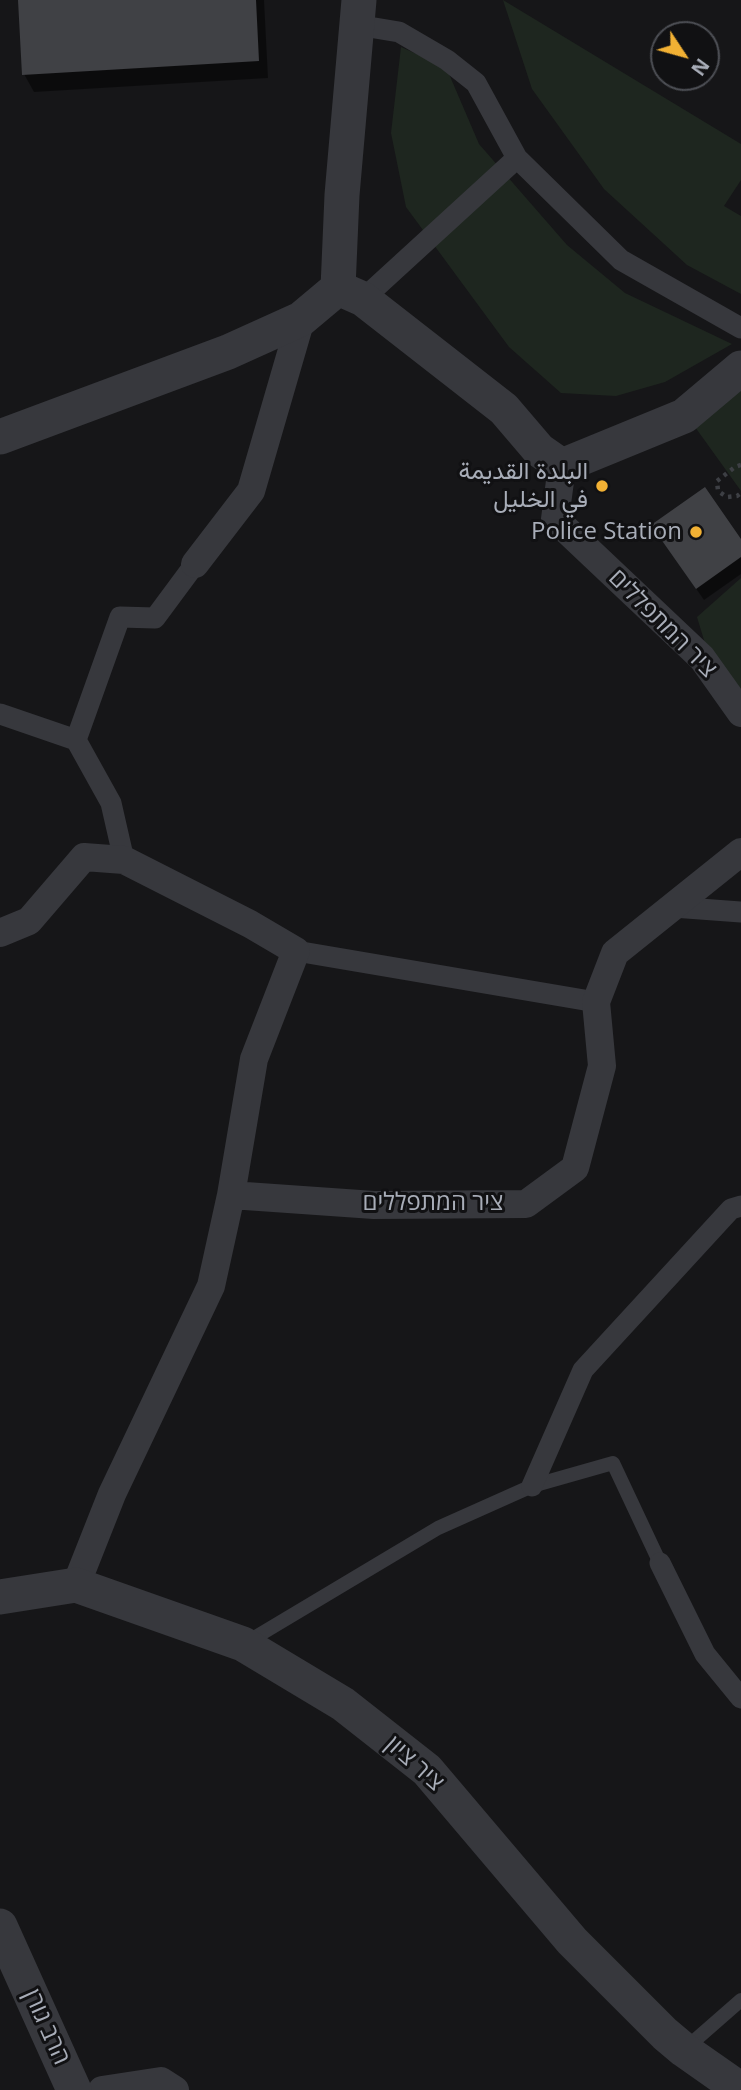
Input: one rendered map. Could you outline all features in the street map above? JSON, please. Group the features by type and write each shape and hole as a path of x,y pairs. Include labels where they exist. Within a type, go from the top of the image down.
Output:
{"street":[{"path":"741,328 621,260 517,158 475,83 447,61 399,32 358,13 342,195 351,293 504,409 539,450 562,466 684,416 741,368"},
{"path":"0,437 228,352 351,293 517,158"},
{"path":"76,740 120,617 155,618 251,491 301,319"},
{"name":"ציר המתפללים","path":"562,466 555,519 702,658 741,713"},
{"path":"0,714 76,740 111,803 124,860"},
{"name":"ציר המתפללים","path":"231,1195 374,1205 526,1204 575,1168 602,1066 596,1002 615,953 741,852"},
{"path":"0,933 29,922 84,857 124,860 250,924 296,951 596,1002"},
{"path":"673,907 741,912"},
{"path":"76,1585 112,1494 211,1286 231,1195 254,1059 296,951"},
{"path":"533,1486 583,1370 731,1209 741,1206"},
{"path":"660,1563 705,1654 741,1698"},
{"name":"ציר ציון","path":"0,1597 76,1585 243,1644 343,1704 427,1770 572,1941 665,2035 741,2090"},
{"name":"הרב גורן","path":"0,1927 74,2090"},
{"path":"102,2090 162,2081 175,2090"}],"lane":[{"path":"243,1644 438,1528 533,1486 613,1463 660,1563"},
{"path":"684,2050 741,2000"}],"path":[{"path":"741,465 717,481 718,491 727,498 741,494"}],"shaded area":[{"path":"503,0 741,144 741,180 724,206 741,216 741,294 687,265 604,189 532,89"},
{"path":"401,47 446,67 479,144 567,245 625,293 732,344 665,382 616,396 561,393 509,347 406,207 391,133"},
{"path":"741,379 741,491 690,420"},
{"path":"741,578 741,702 707,650 697,617"}],"building":[{"path":"18,0 256,0 259,61 22,75"},
{"name":"Police Station","path":"705,487 741,539 741,557 696,589 651,525"}],"place":[{"name":"البلدة القديمة في الخليل","path":"602,486"},
{"name":"Police Station","path":"696,532"}]}
